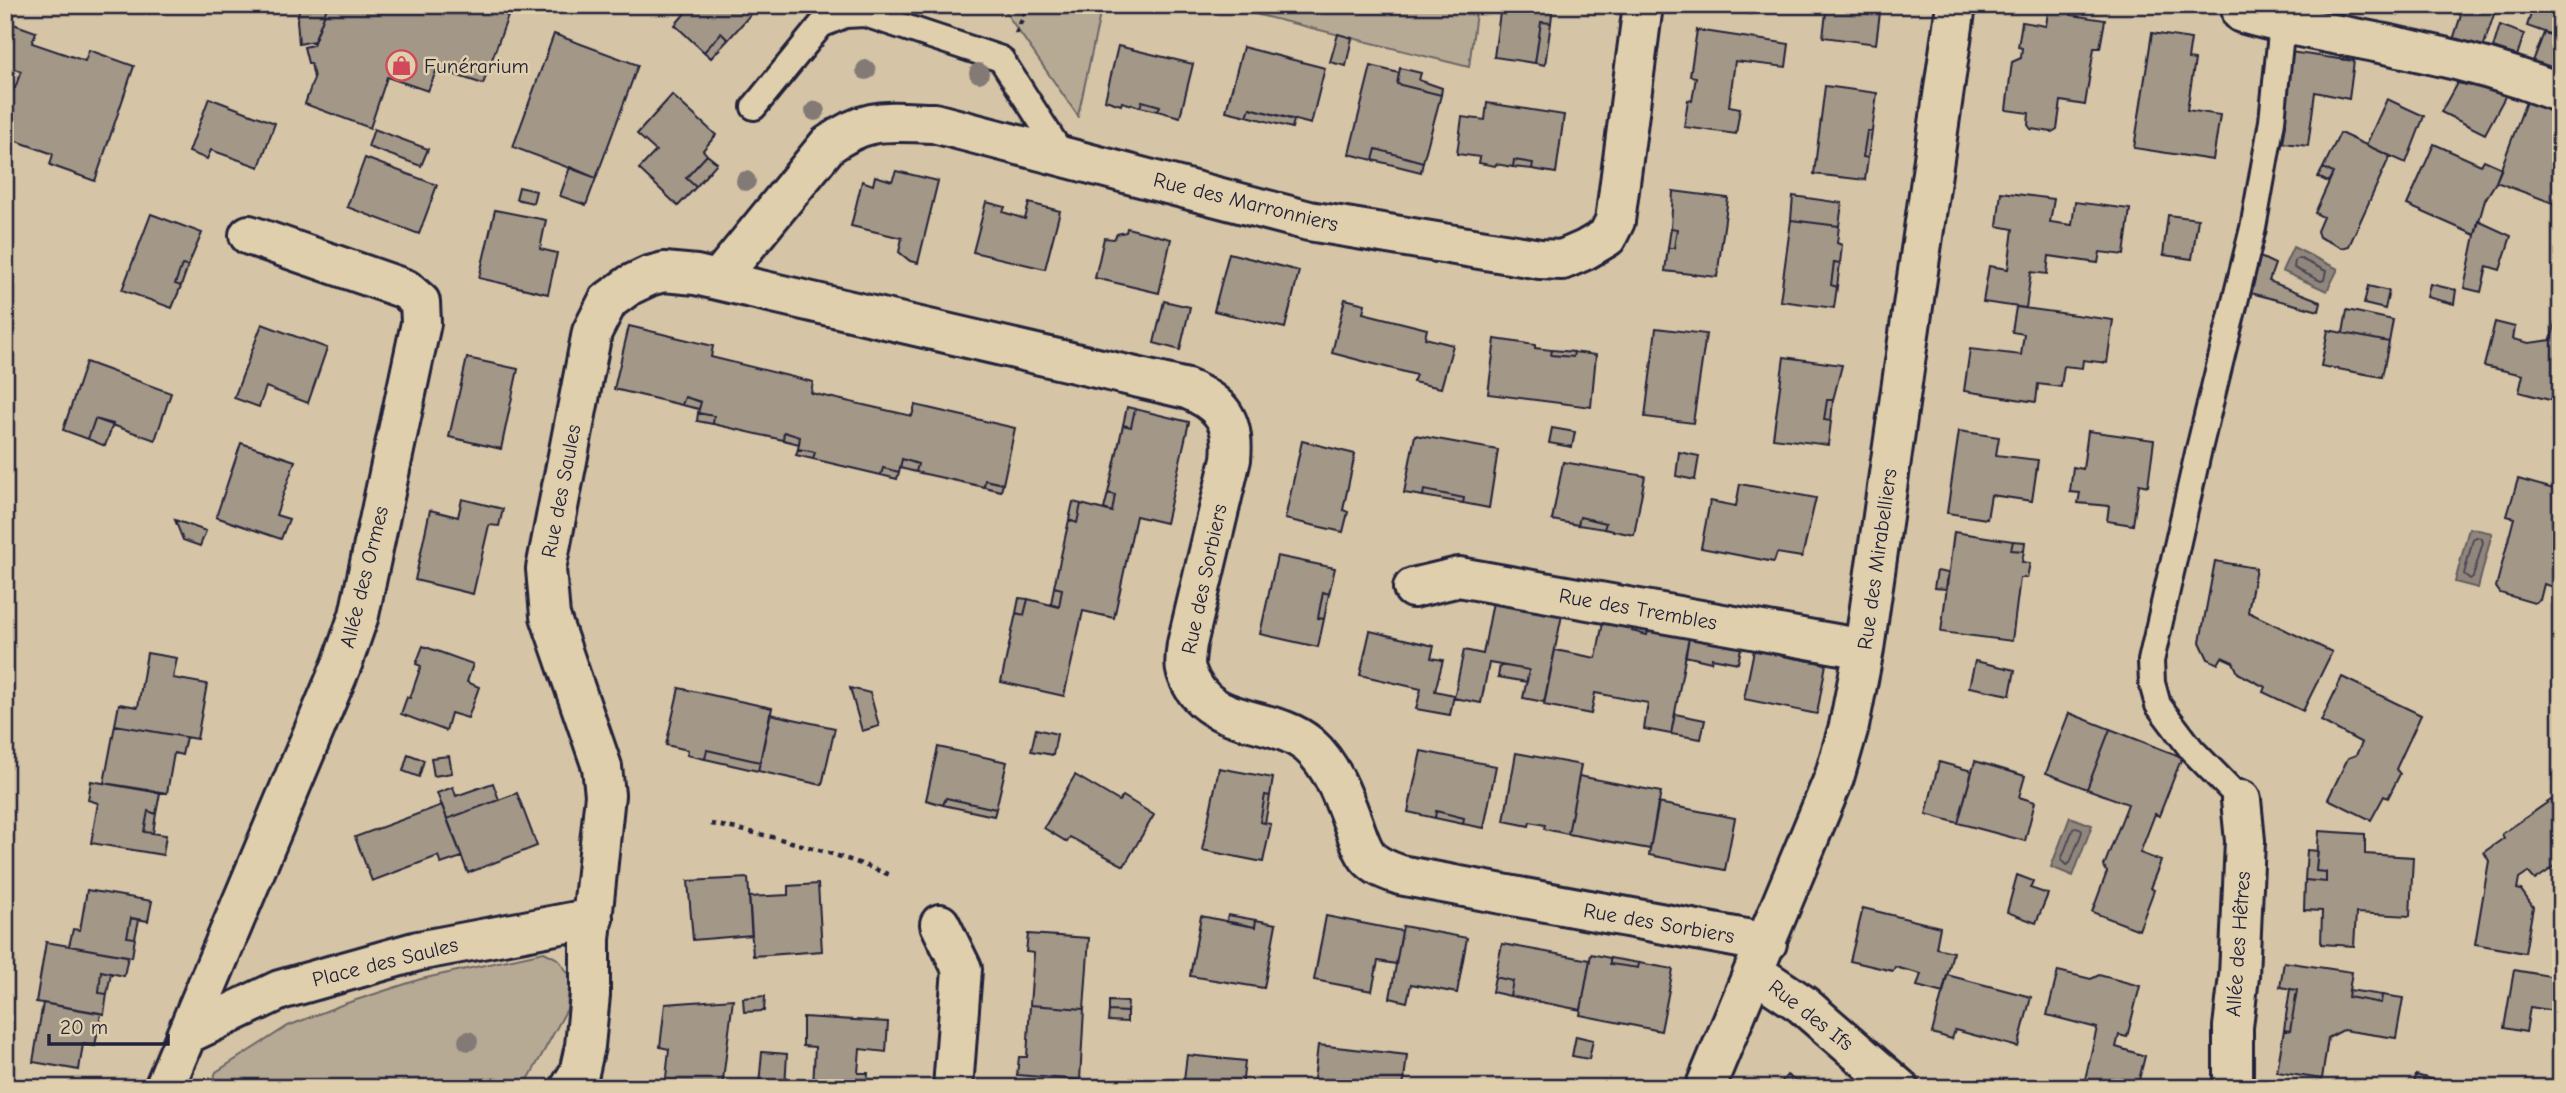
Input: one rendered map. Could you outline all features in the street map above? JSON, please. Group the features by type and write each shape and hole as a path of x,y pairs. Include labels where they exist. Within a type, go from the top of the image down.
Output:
{"street":[{"name":"Rue des Marronniers","path":"718,280 828,145 849,130 876,122 934,123 1309,220 1540,259 1562,260 1586,250 1606,237 1615,221 1643,5"},
{"name":"Rue des Mirabelliers","path":"1706,1088 1833,778 1849,726 1864,649 1956,5"},
{"path":"2234,8 2282,24 2422,52 2523,79 2561,93"},
{"name":"Allée des Ormes","path":"164,1088 342,664 359,615 421,323 420,302 405,289 250,235"},
{"name":"Rue des Saules","path":"593,918 606,795 602,767 550,616 546,569 592,332 608,301 649,276 664,272 718,280"},
{"name":"Rue des Sorbiers","path":"718,280 1187,389 1204,396 1216,404 1223,414 1230,427 1233,443 1187,644 1185,669 1212,708 1281,730 1308,744 1327,767 1368,858 1382,869 1760,957"},
{"name":"Rue des Trembles","path":"1413,589 1459,577 1864,649"},
{"name":"Allée des Hêtres","path":"2233,1088 2233,1027 2239,976 2245,841 2241,800"},
{"path":"570,1088 579,1073 585,1046 593,918"},
{"name":"Place des Saules","path":"187,1034 280,990 418,951 593,918"},
{"path":"940,924 962,969 953,1088"},
{"name":"Rue des Ifs","path":"1760,957 1802,1004 1899,1088"}],"lane":[{"path":"754,107 821,25 845,15 865,14 1001,60 1063,156"},
{"path":"2241,800 2192,750 2158,705 2152,683 2151,661 2253,228 2272,121 2282,24"}],"path":[{"path":"1014,40 1028,5"},
{"path":"711,824 754,832 869,866 890,875"}],"shaded area":[{"path":"1007,5 1102,5 1078,116 1006,13"},
{"path":"1219,5 1477,5 1469,67"},
{"path":"544,952 558,959 570,976 567,1009 528,1080 514,1088 210,1088 216,1072 288,1026 421,979"}],"water":[{"path":"2293,247 2338,269 2327,291 2282,271"},
{"path":"2469,528 2492,533 2478,588 2455,582"},
{"path":"2070,817 2092,825 2073,876 2051,867"}],"building":[{"path":"300,5 328,5 314,41 299,44 297,20"},
{"name":"Funérarium","path":"328,5 482,5 508,16 483,84 437,69 428,91 387,77 370,128 305,104 314,78 304,47 313,45"},
{"path":"687,5 759,5 728,40 721,33 704,52 675,25 686,12 683,9"},
{"path":"1501,5 1553,5 1551,23 1541,22 1535,63 1494,57"},
{"path":"1699,5 1753,5 1751,14"},
{"path":"1827,5 1881,5 1876,44 1823,37"},
{"path":"2049,5 2073,5 2071,15 2105,20 2100,48 2094,48 2085,105 2061,101 2057,129 2052,132 2031,129 2028,125 2029,113 2006,110 2012,62 2021,58 2022,48 2018,47 2022,22 2046,26"},
{"path":"2458,5 2482,11 2483,5 2497,5 2481,54 2452,43 2461,15 2456,13"},
{"path":"2534,5 2561,5 2561,38 2527,26"},
{"path":"5,21 36,32 32,43 85,61 89,50 134,66 95,181 50,165 53,154 5,137 5,85 15,88 21,71 5,66"},
{"path":"1541,22 1551,23 1545,65 1535,63"},
{"path":"2500,25 2524,34 2517,56 2493,48"},
{"path":"1697,30 1789,44 1786,67 1735,61 1729,106 1740,108 1736,134 1684,127 1688,100 1692,101 1696,77 1690,76"},
{"path":"721,33 728,40 711,58 704,52"},
{"path":"2152,33 2191,39 2188,59 2195,60 2187,110 2220,115 2213,160 2134,148"},
{"path":"2544,33 2561,38 2561,75 2532,64"},
{"path":"554,34 638,65 596,178 513,147"},
{"path":"1338,34 1352,38 1346,66 1330,62"},
{"path":"1118,46 1193,64 1180,117 1158,111 1160,106 1142,101 1140,107 1105,100"},
{"path":"1243,47 1325,68 1311,124 1250,108 1247,116 1226,111"},
{"path":"2290,52 2354,61 2349,99 2315,92 2308,146 2283,143 2286,124 2282,124"},
{"path":"1371,66 1399,73 1397,84 1441,95 1423,162 1376,149 1373,160 1349,154"},
{"path":"1400,68 1421,73 1419,80 1442,88 1441,95 1397,84"},
{"path":"2457,83 2507,93 2485,134 2441,112"},
{"path":"1825,86 1877,93 1872,131 1867,131 1863,157 1868,158 1865,180 1814,174"},
{"path":"672,95 716,135 703,150 707,155 686,178 696,187 678,206 639,169 656,151 637,134"},
{"path":"209,98 275,123 259,167 211,150 207,159 189,152"},
{"path":"2387,99 2424,116 2406,163 2366,145"},
{"path":"2527,99 2561,112 2561,206 2496,182"},
{"path":"1142,101 1160,106 1158,111 1140,107"},
{"path":"1487,103 1564,115 1556,173 1532,169 1533,163 1514,160 1513,167 1495,166 1479,163 1480,157 1457,154 1462,117 1485,120"},
{"path":"1250,108 1294,120 1292,128 1247,116"},
{"path":"374,129 428,149 421,166 368,147"},
{"path":"1867,131 1872,131 1868,158 1863,157"},
{"path":"2340,133 2390,156 2349,246 2342,248 2319,237 2317,231 2323,217 2315,213 2333,173 2323,168"},
{"path":"2434,144 2481,165 2484,160 2502,168 2485,200 2475,235 2407,205"},
{"path":"1376,149 1423,162 1421,172 1373,160"},
{"path":"707,155 717,163 696,187 686,178"},
{"path":"365,158 437,185 419,234 347,207"},
{"path":"1514,160 1533,163 1532,169 1513,167"},
{"path":"570,167 596,178 586,205 560,196"},
{"path":"2323,168 2333,173 2328,182 2318,177"},
{"path":"896,171 938,181 918,263 910,261 899,252 902,238 851,226 862,181 873,185 875,176 892,181"},
{"path":"519,187 536,191 533,203 516,199"},
{"path":"1673,191 1728,198 1717,277 1665,271 1668,248 1674,248 1677,229 1671,228"},
{"path":"2001,192 2054,199 2050,222 2072,225 2075,202 2130,209 2124,255 2100,252 2098,263 2049,256 2047,274 2031,272 2026,308 1983,302 1989,266 2008,269 2013,229 1997,226"},
{"path":"1793,196 1842,203 1839,226 1791,220"},
{"path":"986,202 1005,207 1003,212 1025,219 1029,203 1060,211 1045,269 973,252"},
{"path":"495,210 546,220 540,249 557,253 548,294 479,278"},
{"path":"151,214 202,233 188,266 182,265 175,284 181,286 172,308 122,290"},
{"path":"2168,215 2198,219 2192,259 2163,255"},
{"path":"1791,220 1839,226 1837,243 1842,245 1840,263 1834,262 1831,285 1837,287 1834,308 1780,301"},
{"path":"2478,221 2511,236 2500,270 2487,266 2481,292 2464,288"},
{"path":"1127,228 1171,239 1159,293 1095,278 1104,238 1114,239 1117,234 1126,232"},
{"path":"1671,228 1677,229 1674,248 1668,248"},
{"path":"1229,253 1299,271 1285,328 1214,311"},
{"path":"2260,257 2275,264 2269,281 2315,299 2321,303 2319,311 2251,293"},
{"path":"1834,262 1840,263 1837,287 1831,285"},
{"path":"182,265 188,266 181,286 175,284"},
{"path":"2430,284 2456,290 2454,304 2427,297"},
{"path":"2368,286 2389,291 2385,309 2364,304"},
{"path":"1345,299 1365,304 1363,313 1427,329 1425,338 1453,345 1441,388 1413,382 1416,375 1332,353"},
{"path":"2561,299 2561,403 2519,392 2523,375 2484,366 2495,322 2515,327 2513,339 2529,343 2551,340"},
{"path":"1164,301 1190,307 1180,350 1154,343"},
{"path":"2016,307 2113,320 2107,363 2083,360 2082,368 2064,366 2061,387 2038,384 2036,402 1964,391 1970,349 2021,355 2024,334 2012,332"},
{"path":"2347,310 2393,320 2389,342 2343,333"},
{"path":"262,324 327,348 308,403 266,387 259,407 234,398"},
{"path":"629,326 713,346 711,357 813,382 811,393 912,416 915,405 1015,428 1003,484 985,480 984,487 916,472 918,464 902,459 899,472 883,468 881,475 813,459 815,452 798,449 800,437 784,432 783,440 713,424 714,416 698,413 701,402 685,397 682,405 614,389"},
{"path":"1656,328 1706,334 1693,423 1645,417"},
{"path":"2328,330 2389,342 2382,377 2321,366"},
{"path":"1495,339 1535,345 1535,348 1552,350 1551,355 1573,357 1574,352 1596,355 1591,407 1488,394"},
{"path":"1552,350 1574,352 1573,357 1551,355"},
{"path":"1784,357 1842,365 1833,400 1827,400 1824,420 1831,421 1828,445 1773,438"},
{"path":"467,358 518,369 501,449 449,437"},
{"path":"86,362 171,393 155,440 95,419 88,439 63,430"},
{"path":"685,397 701,402 699,409 682,405"},
{"path":"1827,400 1833,400 1831,421 1824,420"},
{"path":"1127,407 1135,409 1131,427 1123,425"},
{"path":"1135,409 1189,422 1166,523 1136,516 1114,618 1083,611 1064,696 1001,682 1016,613 1024,615 1028,599 1059,607 1062,589 1054,587 1069,520 1077,523 1081,504 1112,512 1115,495 1108,493 1123,425 1131,427"},
{"path":"698,413 714,416 713,424 697,421"},
{"path":"95,419 113,424 105,446 88,439"},
{"path":"1552,428 1575,432 1572,447 1549,443"},
{"path":"1959,431 1999,437 1996,455 2038,460 2032,501 1991,495 1987,519 1947,513"},
{"path":"2088,431 2154,440 2148,486 2139,484 2133,525 2107,521 2109,506 2078,503 2080,493 2070,492 2073,467 2083,469"},
{"path":"784,432 800,437 799,444 783,440"},
{"path":"1415,435 1498,450 1489,508 1463,503 1464,498 1424,490 1423,496 1404,493"},
{"path":"1302,441 1355,454 1343,510 1348,512 1343,532 1285,519"},
{"path":"241,443 295,461 276,515 289,519 281,539 216,517"},
{"path":"798,449 815,452 813,459 796,455"},
{"path":"1679,452 1699,456 1695,480 1676,476"},
{"path":"902,459 918,464 916,472 900,468"},
{"path":"1563,462 1645,476 1634,535 1604,529 1606,523 1580,517 1578,525 1552,520"},
{"path":"883,468 899,472 897,479 881,475"},
{"path":"2518,479 2561,491 2561,526 2557,539 2561,541 2561,589 2544,584 2540,600 2534,603 2500,593 2496,587 2514,518 2507,516"},
{"path":"985,480 1003,484 1001,491 984,487"},
{"path":"1740,484 1816,498 1802,557 1777,553 1774,562 1701,548 1710,501 1736,506"},
{"path":"1424,490 1464,498 1463,503 1423,496"},
{"path":"1108,493 1115,495 1112,512 1104,509"},
{"path":"462,499 503,509 499,526 489,525 473,594 415,580 430,510 458,517"},
{"path":"1073,502 1081,504 1077,523 1069,520"},
{"path":"1580,517 1606,523 1604,529 1578,525"},
{"path":"175,520 206,531 200,546 183,540"},
{"path":"1954,532 2013,541 2011,550 2024,551 2022,562 2030,563 2027,578 2020,578 2012,641 1941,632"},
{"path":"2013,541 2025,542 2024,551 2011,550"},
{"path":"1277,556 1335,568 1329,594 1323,592 1318,618 1324,619 1318,647 1260,634"},
{"path":"2215,561 2256,568 2248,612 2332,652 2303,711 2263,692 2265,687 2238,673 2233,662 2222,657 2218,664 2208,659 2200,642"},
{"path":"1937,571 1948,573 1946,589 1934,588"},
{"path":"1054,587 1062,589 1059,607 1051,604"},
{"path":"1323,592 1329,594 1324,619 1318,618"},
{"path":"1019,598 1028,599 1024,615 1016,613"},
{"path":"1493,602 1562,615 1544,702 1523,698 1529,670 1489,663 1481,703 1454,698 1464,650 1483,654"},
{"path":"1603,622 1633,628 1632,631 1647,635 1648,631 1689,638 1671,734 1644,729 1648,703 1595,693 1591,714 1544,705 1555,650 1596,658"},
{"path":"1370,631 1434,646 1431,658 1443,660 1435,691 1454,695 1450,715 1416,709 1421,689 1360,675"},
{"path":"1689,638 1741,648 1738,663 1712,658 1711,662 1685,656"},
{"path":"423,646 473,664 467,682 479,687 468,718 451,713 446,731 401,714 407,697 410,698 421,666 416,664"},
{"path":"1754,650 1826,664 1817,714 1744,699"},
{"path":"147,653 177,658 173,678 207,684 197,739 115,725 119,704 138,707"},
{"path":"1975,661 2015,670 2010,695 1969,687"},
{"path":"1500,665 1529,670 1527,682 1498,677"},
{"path":"2342,677 2421,715 2396,769 2400,774 2388,798 2384,796 2371,820 2328,799 2348,758 2356,755 2362,743 2321,721"},
{"path":"679,688 772,708 760,762 707,750 705,759 687,755 688,750 666,745"},
{"path":"850,688 870,693 879,726 862,731"},
{"path":"2069,713 2110,729 2087,789 2046,773"},
{"path":"770,714 835,728 822,785 758,771"},
{"path":"1675,714 1705,720 1701,739 1671,734"},
{"path":"115,725 186,737 182,755 174,753 167,793 104,783"},
{"path":"1036,729 1057,734 1053,755 1031,751"},
{"path":"2110,729 2182,757 2159,816 2155,814 2140,853 2161,861 2150,888 2154,890 2139,930 2092,912 2107,872 2104,866 2128,804 2087,789"},
{"path":"938,747 1007,762 996,809 946,798 943,805 926,800"},
{"path":"707,750 760,762 758,771 705,759"},
{"path":"1421,751 1496,766 1484,828 1463,824 1464,818 1436,811 1435,818 1408,812"},
{"path":"1516,753 1581,765 1568,834 1544,829 1545,825 1530,822 1529,826 1504,821"},
{"path":"408,754 424,760 419,777 403,771"},
{"path":"449,756 452,773 434,776 431,758"},
{"path":"1975,761 2025,776 2019,797 2035,802 2025,841 1958,823"},
{"path":"1939,762 1972,771 1958,823 1926,814"},
{"path":"1219,768 1273,778 1270,796 1265,795 1260,822 1271,824 1263,862 1202,850"},
{"path":"1075,775 1119,801 1123,796 1154,815 1124,866 1070,837 1067,842 1044,828"},
{"path":"1579,776 1661,792 1650,849 1568,834"},
{"path":"91,781 160,793 156,814 148,811 144,832 166,835 163,855 91,843 98,803 88,800"},
{"path":"493,783 499,800 447,819 437,793 453,787 456,796"},
{"path":"517,793 537,846 468,873 447,819"},
{"path":"1265,795 1270,796 1265,823 1260,822"},
{"path":"946,798 996,809 994,816 943,805"},
{"path":"2551,800 2561,802 2561,862 2535,880 2528,872 2519,878 2517,889 2521,890 2533,907 2525,953 2475,944 2489,861 2484,852 2504,838 2502,834"},
{"path":"1658,803 1735,818 1725,870 1649,855"},
{"path":"442,805 462,857 441,864 438,856 372,881 355,837"},
{"path":"148,811 156,814 153,833 144,832"},
{"path":"1436,811 1464,818 1463,824 1435,818"},
{"path":"2319,831 2365,834 2365,854 2413,857 2410,916 2356,913 2354,946 2321,944 2322,911 2304,910 2305,880 2326,882 2326,872 2316,871"},
{"path":"2307,850 2318,851 2316,871 2326,872 2326,882 2305,880"},
{"path":"2017,875 2033,881 2030,888 2048,894 2036,923 2007,912"},
{"path":"748,878 752,935 693,940 688,881"},
{"path":"818,884 822,951 753,956 749,897 788,895 788,886"},
{"path":"87,890 152,901 148,921 131,918 127,937 135,938 132,957 69,946 73,929 80,930"},
{"path":"1863,908 1940,927 1936,948 1953,952 1943,993 1917,986 1921,974 1895,967 1893,971 1850,961"},
{"path":"1228,915 1256,920 1255,927 1227,922"},
{"path":"1201,916 1255,927 1256,920 1276,924 1264,988 1190,976"},
{"path":"1326,916 1402,931 1396,964 1378,961 1372,991 1314,980"},
{"path":"131,918 139,920 135,938 127,937"},
{"path":"1403,926 1467,938 1457,993 1411,984 1407,1002 1390,998"},
{"path":"1028,934 1089,938 1084,1009 1030,1005 1034,953 1026,952"},
{"path":"46,942 128,956 124,976 101,971 99,993 107,994 104,1014 36,1002"},
{"path":"1502,944 1590,960 1581,1010 1510,996 1513,981 1495,977"},
{"path":"1591,954 1610,958 1610,964 1638,968 1639,963 1673,969 1661,1031 1580,1015"},
{"path":"1610,958 1639,963 1638,968 1610,964"},
{"path":"2284,962 2352,972 2348,997 2381,1003 2382,995 2403,998 2396,1038 2343,1030 2328,1038 2322,1079 2277,1072 2284,1030 2290,1031 2297,990 2280,987"},
{"path":"2514,970 2561,978 2561,1012 2530,1007 2526,1032 2504,1028"},
{"path":"101,971 111,973 107,994 99,993"},
{"path":"2058,971 2091,979 2099,975 2140,986 2127,1037 2119,1035 2116,1047 2145,1056 2137,1088 2083,1088 2097,1028 2047,1015"},
{"path":"1947,975 2031,997 2018,1047 1955,1030 1952,1039 1932,1033"},
{"path":"1495,977 1513,981 1510,996 1492,992"},
{"path":"2290,989 2297,990 2290,1031 2284,1030"},
{"path":"2349,990 2382,995 2381,1003 2348,997"},
{"path":"765,996 764,1011 744,1012 743,998"},
{"path":"733,999 722,1088 665,1088 669,1049 660,1047 665,1004"},
{"path":"1109,1001 1128,1002 1127,1012 1109,1011"},
{"path":"43,1003 101,1013 95,1046 83,1044 79,1070 33,1062"},
{"path":"1030,1005 1084,1009 1080,1080 1017,1075 1019,1057 1027,1057"},
{"path":"1109,1011 1127,1012 1127,1022 1108,1021"},
{"path":"803,1017 888,1022 886,1052 860,1049 858,1073 868,1073 867,1088 813,1088 815,1047 803,1046"},
{"path":"1576,1036 1593,1040 1589,1059 1572,1056"},
{"path":"1318,1045 1407,1055 1403,1088 1313,1088"},
{"path":"2561,1050 2561,1082 2556,1082"},
{"path":"762,1052 787,1054 785,1087 759,1085"},
{"path":"1187,1055 1245,1061 1242,1088 1183,1088"},
{"path":"1787,1075 1806,1088 1777,1088"},
{"path":"2416,1075 2462,1088 2413,1088"}],"place":[{"name":"Funérarium","path":"401,66"}]}
